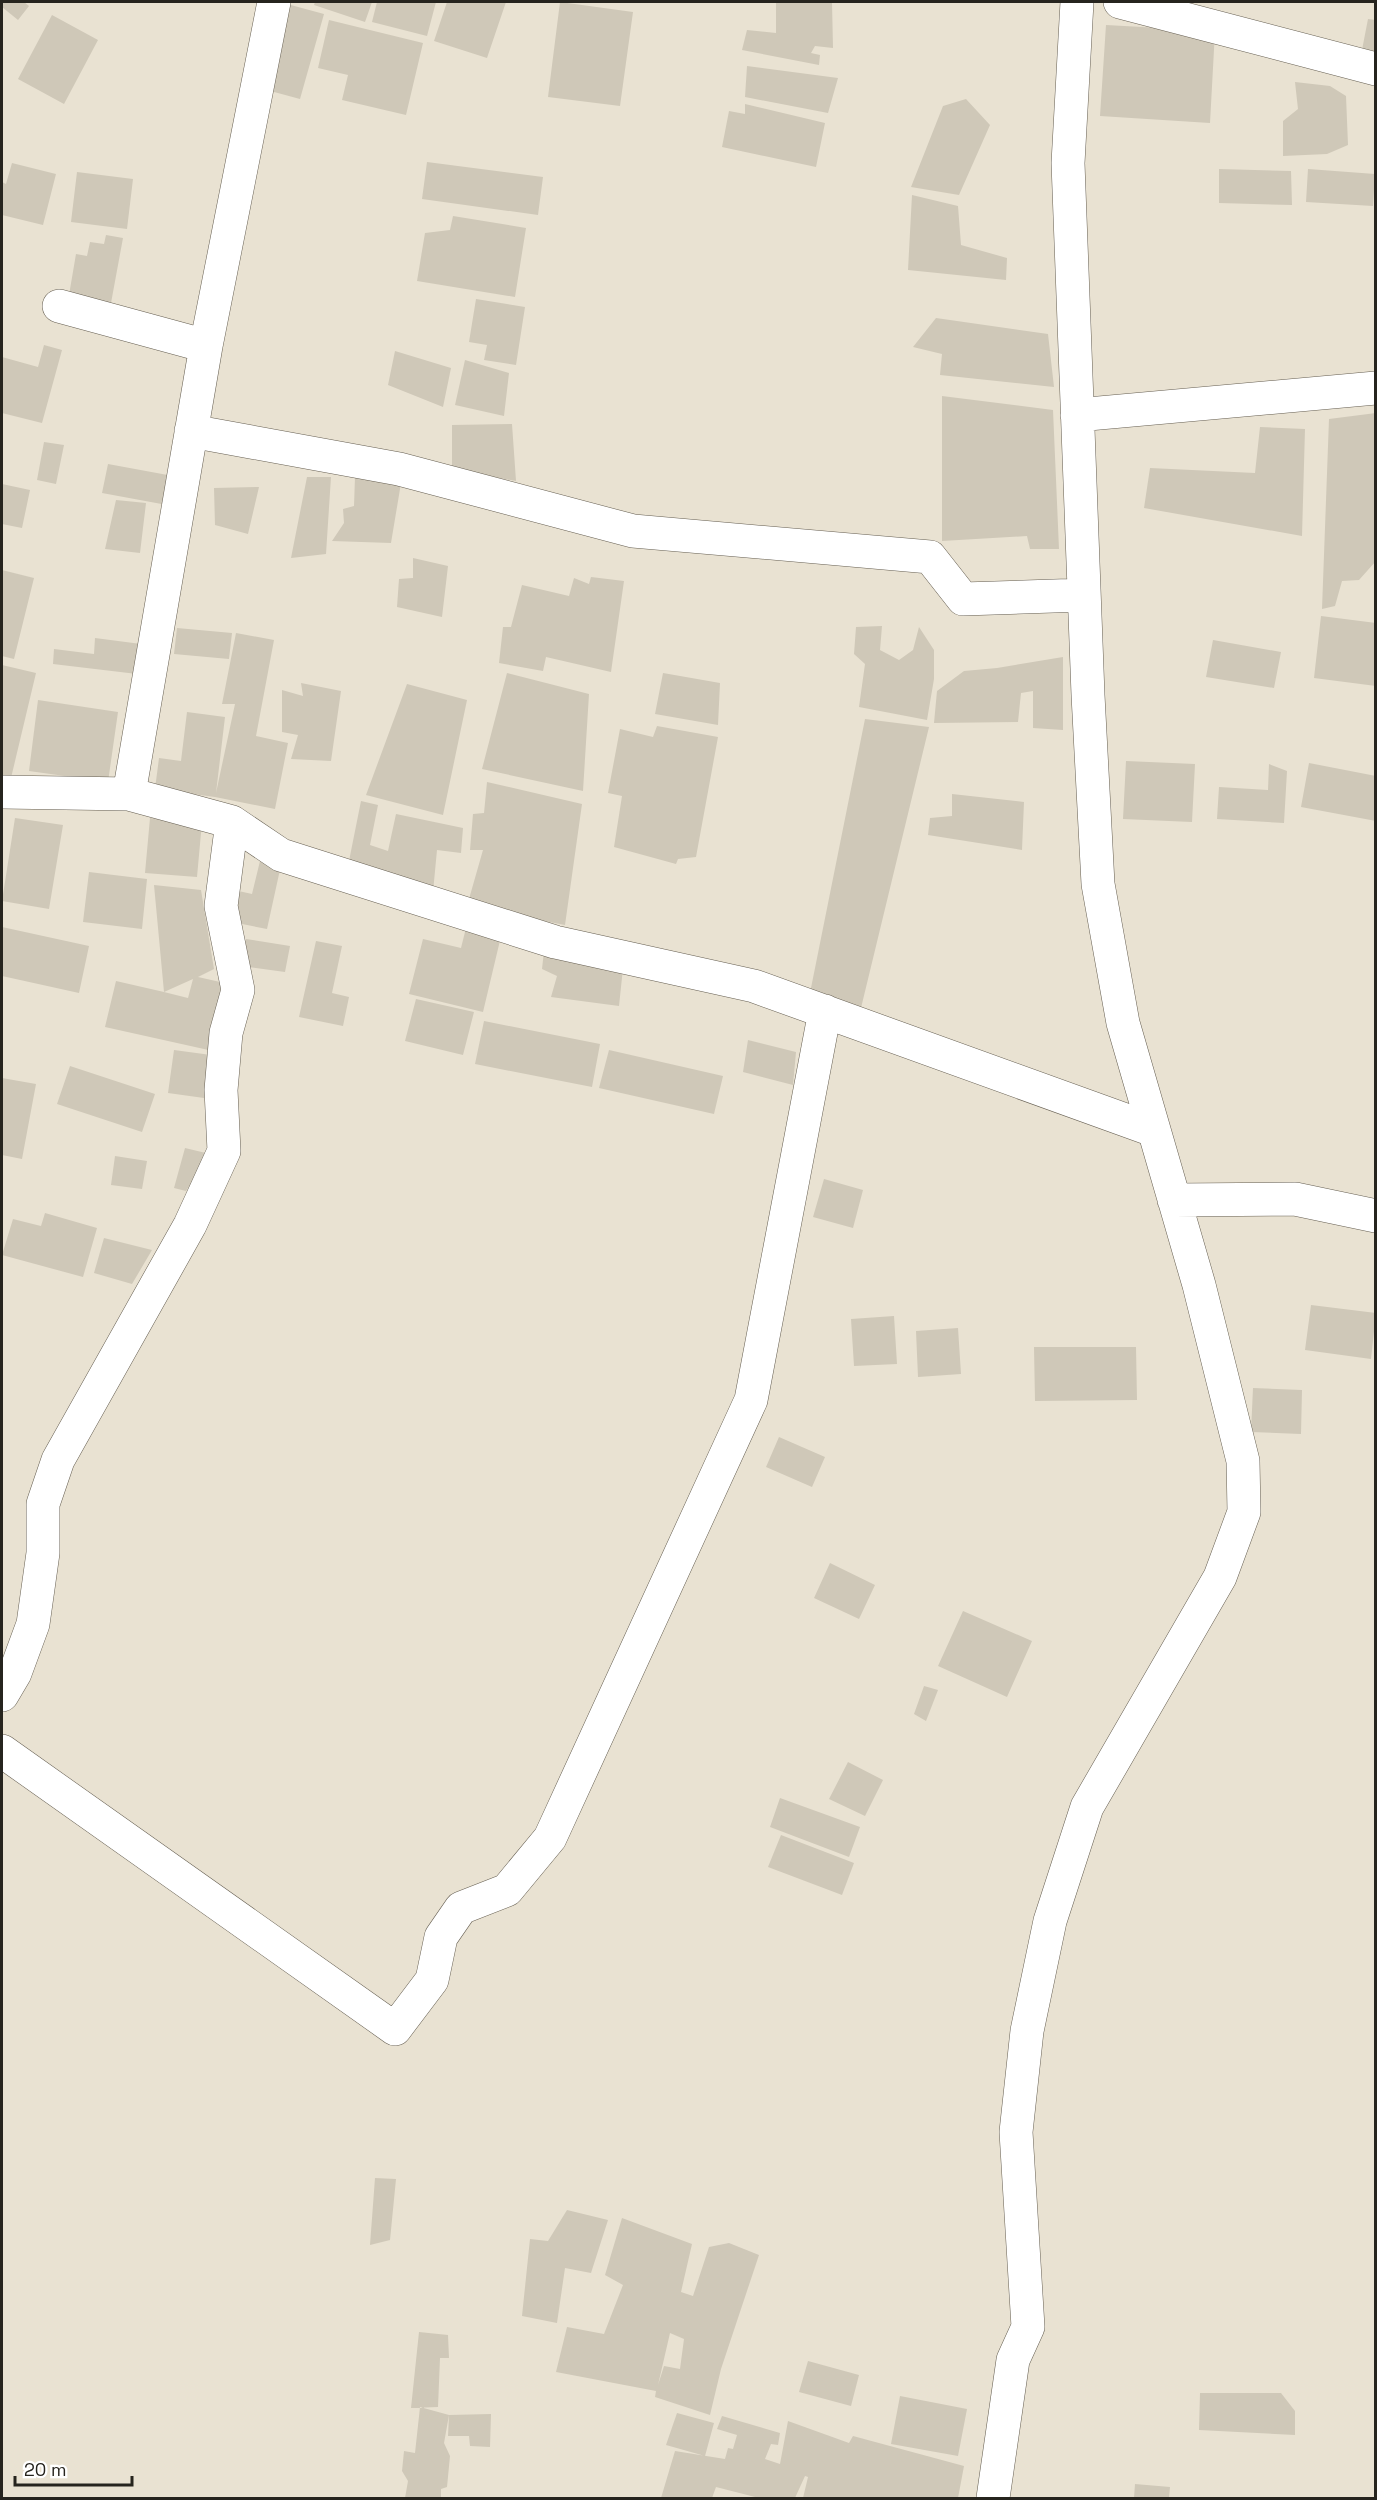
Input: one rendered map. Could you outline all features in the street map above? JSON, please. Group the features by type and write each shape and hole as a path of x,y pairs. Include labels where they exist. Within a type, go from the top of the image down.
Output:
{"street":[{"path":"129,794 206,346 274,2"},
{"path":"993,2499 1013,2360 1028,2327 1016,2132 1027,2031 1050,1921 1087,1807 1220,1577 1244,1512 1243,1461 1199,1285 1123,1023 1098,884 1084,595 1068,163 1077,2"},
{"path":"1120,2 1376,69"},
{"path":"59,306 206,346"},
{"path":"1077,415 1376,388"},
{"path":"191,431 399,469 633,531 930,557 963,599 1084,595"},
{"path":"2,792 129,794 232,822 281,855 555,942 754,986 1154,1130"},
{"path":"2,1695 15,1673 33,1624 43,1553 43,1504 58,1460 190,1225 224,1150 221,1090 226,1033 238,990 221,906 232,822"},
{"path":"2,1751 395,2029 432,1980 441,1937 461,1908 507,1890 550,1838 751,1400 825,1011"},
{"path":"1174,1200 1295,1199 1376,1216"}],"building":[{"path":"2,2 24,2 29,6 18,20 2,7"},
{"path":"315,2 372,2 365,22 314,5"},
{"path":"377,2 436,2 427,36 372,22"},
{"path":"447,2 506,2 487,58 434,41"},
{"path":"560,2 633,12 620,106 548,97"},
{"path":"776,2 832,2 833,48 815,46 811,53 820,55 819,65 742,50 747,30 776,33"},
{"path":"287,4 324,14 300,99 263,89"},
{"path":"52,15 98,40 64,104 18,79"},
{"path":"1368,19 1376,20 1376,58 1361,55"},
{"path":"329,20 423,43 406,115 342,100 348,75 318,68"},
{"path":"1106,25 1215,31 1210,123 1100,116"},
{"path":"747,66 838,78 828,113 745,97"},
{"path":"1295,82 1330,86 1346,96 1348,145 1327,154 1283,156 1283,121 1298,109"},
{"path":"966,99 990,125 959,195 911,187 943,106"},
{"path":"745,104 825,123 816,167 722,147 729,111 745,114"},
{"path":"427,162 543,177 538,215 422,199"},
{"path":"12,163 56,174 43,225 2,215 2,182 6,184"},
{"path":"1219,169 1291,171 1292,205 1219,203"},
{"path":"1308,169 1375,174 1373,206 1306,202"},
{"path":"77,172 133,179 127,229 71,222"},
{"path":"912,195 958,206 961,245 1007,258 1006,280 908,270"},
{"path":"453,216 526,228 515,297 417,281 425,233 450,230"},
{"path":"106,235 123,238 111,303 69,295 76,254 87,256 90,242 104,244"},
{"path":"476,299 525,307 516,365 484,360 487,345 469,342"},
{"path":"936,318 1048,334 1054,387 940,375 942,354 913,347"},
{"path":"44,345 62,350 42,423 2,413 2,357 38,367"},
{"path":"395,351 451,368 443,407 388,385"},
{"path":"465,360 509,373 504,416 455,405"},
{"path":"942,396 1053,410 1059,549 1030,549 1027,536 942,541"},
{"path":"1376,413 1376,561 1359,580 1342,581 1335,606 1322,609 1329,419"},
{"path":"512,424 516,481 452,469 452,425"},
{"path":"1260,427 1305,429 1302,536 1144,508 1150,468 1255,473"},
{"path":"44,442 64,445 56,484 37,480"},
{"path":"108,464 173,476 167,505 102,493"},
{"path":"307,477 331,477 326,554 291,558"},
{"path":"355,477 401,483 391,543 332,541 344,523 343,509 354,506"},
{"path":"2,484 30,490 22,528 2,524"},
{"path":"259,487 248,534 215,525 214,488"},
{"path":"116,500 146,503 140,553 105,549"},
{"path":"413,558 448,566 442,617 397,607 399,579 413,578"},
{"path":"2,570 34,578 14,659 2,656"},
{"path":"591,577 624,581 611,672 546,657 543,671 499,663 503,627 511,627 522,585 569,596 574,578 589,584"},
{"path":"1321,616 1376,623 1376,686 1314,678"},
{"path":"882,626 880,650 899,660 913,650 919,627 934,650 934,679 927,720 859,707 865,664 854,654 856,627"},
{"path":"177,628 232,633 229,659 174,654"},
{"path":"236,633 274,640 256,736 288,743 275,809 215,797 155,789 159,758 181,761 187,712 225,717 216,793 235,704 222,704"},
{"path":"95,638 141,644 137,674 53,664 54,649 94,654"},
{"path":"1213,640 1281,652 1274,688 1206,677"},
{"path":"1063,657 1063,730 1033,728 1033,691 1021,693 1018,722 934,723 937,691 964,671"},
{"path":"2,665 36,673 11,778 2,775"},
{"path":"507,673 589,694 583,791 482,769"},
{"path":"663,673 720,683 718,725 655,714"},
{"path":"301,683 341,691 331,761 291,759 298,735 282,732 282,690 303,696"},
{"path":"407,684 467,700 443,815 366,795"},
{"path":"38,700 118,712 108,782 29,771"},
{"path":"865,719 929,727 861,1008 810,993"},
{"path":"657,726 718,737 696,857 678,859 676,864 614,847 622,796 608,793 620,729 653,737"},
{"path":"1126,761 1195,764 1192,822 1123,819"},
{"path":"1309,763 1376,776 1376,821 1301,807"},
{"path":"1269,764 1287,771 1284,823 1217,819 1219,787 1268,790"},
{"path":"487,782 582,804 565,925 467,906 483,850 470,850 473,814 484,813"},
{"path":"952,794 1024,802 1022,850 928,835 930,818 952,816"},
{"path":"361,801 378,805 370,845 388,851 396,814 463,828 461,853 437,850 433,892 348,866"},
{"path":"15,818 63,825 49,909 2,901"},
{"path":"150,818 202,822 197,877 145,873"},
{"path":"260,861 281,865 267,929 227,921 234,890 252,894"},
{"path":"89,872 147,879 142,929 83,922"},
{"path":"154,885 201,890 214,969 198,977 229,984 213,1051 105,1027 116,981 164,992","holes":["193,979 188,998 164,992"]},
{"path":"467,924 502,932 483,1012 409,994 423,939 461,948"},
{"path":"2,927 89,946 79,993 2,976"},
{"path":"246,939 290,946 285,972 241,966"},
{"path":"316,941 342,946 332,993 349,997 343,1026 299,1017"},
{"path":"544,951 623,968 619,1006 551,997 557,976 542,969"},
{"path":"416,999 474,1012 463,1055 405,1041"},
{"path":"484,1021 600,1044 592,1087 475,1064"},
{"path":"748,1040 796,1052 793,1085 743,1072"},
{"path":"174,1050 211,1055 204,1098 168,1093"},
{"path":"609,1050 723,1076 714,1114 599,1088"},
{"path":"70,1066 155,1094 142,1132 57,1104"},
{"path":"2,1078 36,1084 22,1159 2,1155"},
{"path":"185,1148 210,1154 186,1191 174,1188"},
{"path":"115,1156 147,1161 142,1189 111,1185"},
{"path":"824,1179 863,1190 853,1228 813,1217"},
{"path":"45,1213 97,1228 83,1277 2,1255 13,1219 41,1226"},
{"path":"104,1238 152,1250 132,1284 94,1273"},
{"path":"1311,1305 1376,1313 1371,1359 1305,1350"},
{"path":"894,1316 897,1364 854,1366 851,1319"},
{"path":"958,1328 961,1374 918,1377 916,1331"},
{"path":"1034,1347 1136,1347 1137,1400 1035,1401"},
{"path":"1253,1388 1302,1390 1301,1434 1251,1432"},
{"path":"779,1437 825,1457 812,1487 766,1467"},
{"path":"830,1563 875,1585 859,1619 814,1598"},
{"path":"963,1611 1032,1641 1007,1697 938,1666"},
{"path":"924,1686 938,1690 926,1721 914,1714"},
{"path":"848,1762 883,1780 865,1816 829,1799"},
{"path":"780,1798 860,1827 849,1857 770,1827"},
{"path":"781,1835 854,1863 842,1895 768,1867"},
{"path":"375,2178 396,2179 390,2240 370,2245"},
{"path":"567,2210 608,2220 591,2273 565,2268 557,2323 522,2316 530,2239 548,2241"},
{"path":"622,2218 692,2244 681,2292 693,2296 709,2247 729,2243 759,2255 721,2369 710,2415 655,2397 656,2391 556,2372 567,2327 604,2334 623,2285 605,2275","holes":["670,2333 684,2339 680,2369 664,2366 658,2385"]},
{"path":"419,2332 448,2335 449,2358 440,2358 438,2407 411,2408"},
{"path":"808,2361 859,2375 851,2406 799,2392"},
{"path":"1200,2393 1281,2393 1295,2411 1295,2435 1199,2430"},
{"path":"900,2396 967,2409 958,2456 891,2444"},
{"path":"420,2407 449,2415 444,2443 450,2456 447,2487 441,2489 441,2498 405,2498 408,2481 402,2471 404,2451 415,2453"},
{"path":"677,2413 714,2423 705,2456 666,2445"},
{"path":"491,2414 490,2447 470,2446 469,2436 448,2436 449,2415"},
{"path":"722,2416 780,2433 778,2445 771,2444 765,2459 780,2464 788,2421 849,2443 853,2436 964,2466 958,2498 803,2498 808,2477 805,2476 795,2498 759,2498 716,2487 712,2498 661,2498 675,2451 725,2459 728,2448 733,2449 737,2435 717,2429"},
{"path":"1135,2484 1170,2487 1169,2498 1134,2498"}]}
